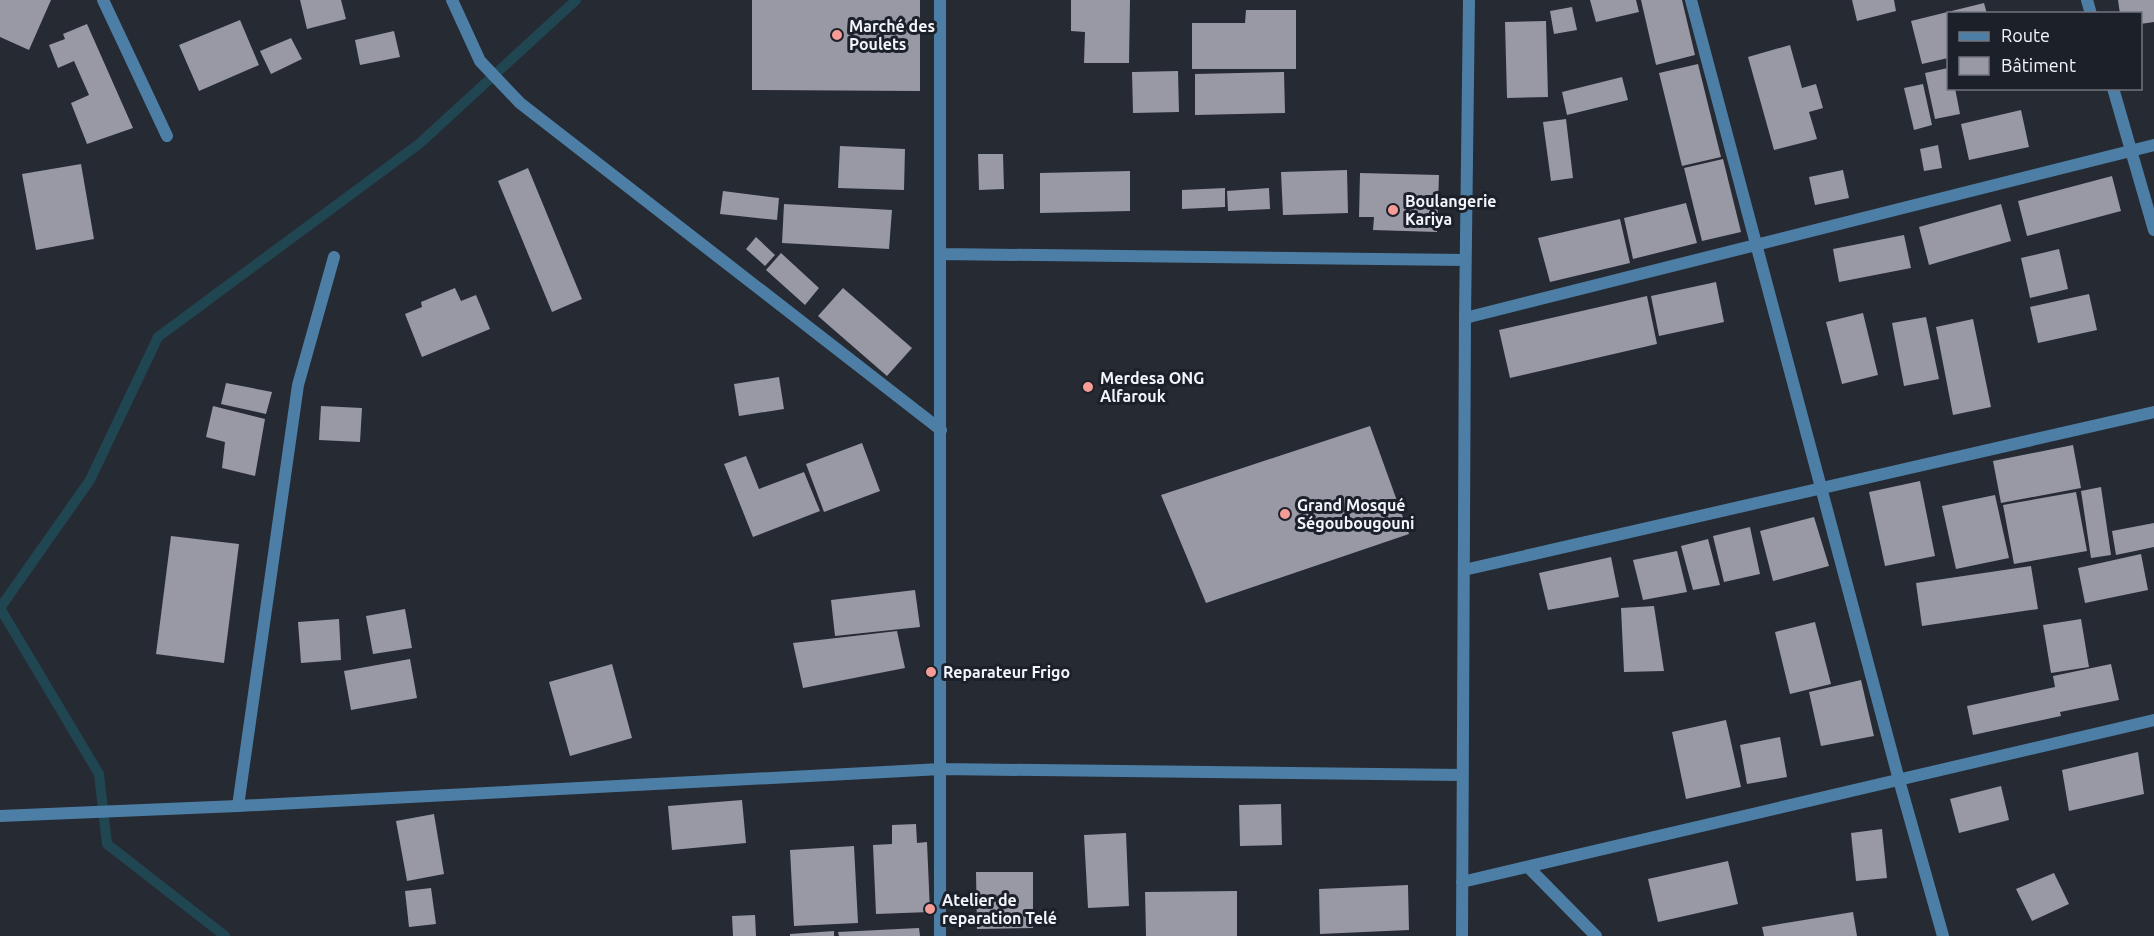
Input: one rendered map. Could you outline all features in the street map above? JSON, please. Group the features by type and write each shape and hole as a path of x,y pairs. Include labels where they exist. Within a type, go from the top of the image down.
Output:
{"street":[{"path":"103,0 167,136"},
{"path":"452,0 480,61 520,104 941,430"},
{"path":"940,0 940,936"},
{"path":"1462,936 1469,0"},
{"path":"1691,0 1899,780 1943,936"},
{"path":"2114,90 2154,230"},
{"path":"1465,318 2154,145"},
{"path":"941,254 1466,260"},
{"path":"237,806 298,385 334,256"},
{"path":"1464,570 2154,412"},
{"path":"1462,882 2154,720"},
{"path":"0,816 237,806 941,769 1463,775"},
{"path":"1528,867 1596,936"}],"building":[{"path":"0,0 51,0 29,50 0,37"},
{"path":"300,0 341,0 346,19 307,29"},
{"path":"752,0 920,0 920,91 752,90"},
{"path":"1071,0 1130,0 1129,63 1084,63 1085,32 1071,31"},
{"path":"1590,0 1636,0 1639,12 1596,22"},
{"path":"1641,0 1682,0 1695,55 1656,65"},
{"path":"1852,0 1894,0 1896,11 1857,21"},
{"path":"2118,0 2154,0 2154,22 2142,24 2142,12 2120,12"},
{"path":"1984,3 1986,12 1948,12"},
{"path":"1572,7 1577,30 1554,34 1550,11"},
{"path":"1246,10 1296,10 1296,69 1192,69 1192,23 1245,23"},
{"path":"1947,12 1947,58 1922,64 1911,21"},
{"path":"240,20 259,65 199,91 179,45"},
{"path":"1546,21 1548,97 1507,98 1505,22"},
{"path":"87,24 133,128 87,144 71,103 89,95 74,61 58,68 49,45 65,39 63,34"},
{"path":"394,31 400,57 360,65 355,40"},
{"path":"291,38 302,59 271,74 260,51"},
{"path":"1790,45 1802,88 1816,84 1823,108 1809,112 1817,139 1774,150 1748,57"},
{"path":"1698,64 1721,157 1682,166 1659,73"},
{"path":"1947,68 1947,90 1955,90 1960,114 1935,119 1925,73"},
{"path":"1178,71 1179,112 1133,113 1132,72"},
{"path":"1284,72 1285,113 1195,115 1195,74"},
{"path":"1622,77 1628,100 1567,115 1562,92"},
{"path":"1923,84 1932,125 1914,130 1904,88"},
{"path":"2021,110 2029,147 1969,160 1961,124"},
{"path":"1566,119 1573,178 1551,181 1543,122"},
{"path":"1938,145 1942,168 1924,171 1920,149"},
{"path":"840,146 905,149 904,190 838,188"},
{"path":"978,154 1003,154 1004,189 979,190"},
{"path":"1723,159 1741,232 1702,241 1684,168"},
{"path":"81,164 94,239 36,250 22,174"},
{"path":"528,168 582,299 552,312 498,181"},
{"path":"1347,170 1348,213 1283,215 1281,172"},
{"path":"1843,170 1849,198 1815,205 1809,177"},
{"path":"1130,171 1130,211 1040,213 1040,173"},
{"path":"1360,173 1439,175 1437,232 1373,230 1374,217 1359,217"},
{"path":"2112,176 2121,211 2027,236 2018,201"},
{"path":"1225,188 1225,207 1182,209 1182,190"},
{"path":"1269,188 1270,209 1228,211 1227,191"},
{"path":"723,191 779,198 777,220 720,214"},
{"path":"1686,203 1697,243 1633,259 1624,218"},
{"path":"784,204 892,210 889,249 782,243"},
{"path":"2001,204 2011,241 1929,265 1919,227"},
{"path":"1620,219 1630,263 1550,282 1538,238"},
{"path":"1904,235 1911,268 1839,282 1833,249"},
{"path":"756,237 775,255 765,266 746,249"},
{"path":"2059,249 2068,289 2030,298 2021,258"},
{"path":"781,253 819,288 805,305 766,270"},
{"path":"1716,282 1724,322 1659,336 1651,296"},
{"path":"455,288 461,301 476,295 490,329 422,357 405,314 422,307 421,302"},
{"path":"843,288 912,348 887,376 818,316"},
{"path":"2089,294 2097,330 2038,343 2030,307"},
{"path":"1647,296 1657,344 1510,378 1499,330"},
{"path":"1863,313 1878,375 1842,384 1826,322"},
{"path":"1926,317 1939,379 1904,386 1892,323"},
{"path":"1973,319 1991,407 1953,415 1936,327"},
{"path":"779,377 784,409 739,416 734,384"},
{"path":"226,383 272,392 266,414 221,404"},
{"path":"213,406 265,419 255,476 222,468 225,442 206,437"},
{"path":"321,406 362,408 360,442 319,440"},
{"name":"Grand Mosqué Ségoubougouni","path":"1370,426 1409,534 1206,603 1161,495"},
{"path":"862,443 880,491 824,512 806,464"},
{"path":"2073,445 2081,488 2001,503 1993,461"},
{"path":"746,456 759,489 804,472 820,511 753,537 724,464"},
{"path":"1920,481 1935,556 1885,566 1869,492"},
{"path":"2101,487 2111,555 2091,558 2081,491"},
{"path":"2076,492 2087,551 2014,564 2003,505"},
{"path":"1995,495 2009,558 1956,569 1942,506"},
{"path":"1814,517 1829,566 1773,581 1760,531"},
{"path":"2154,523 2154,547 2116,555 2112,531"},
{"path":"1750,527 1760,574 1724,582 1713,536"},
{"path":"171,536 239,544 224,663 156,654"},
{"path":"1708,539 1720,585 1693,590 1681,546"},
{"path":"1677,551 1687,592 1643,600 1633,560"},
{"path":"2141,554 2148,590 2085,603 2078,568"},
{"path":"1611,557 1619,597 1548,610 1539,573"},
{"path":"2031,566 2038,609 1922,626 1916,583"},
{"path":"915,590 920,627 835,636 831,600"},
{"path":"1654,606 1664,671 1624,672 1621,608"},
{"path":"405,609 412,648 373,654 366,616"},
{"path":"339,619 341,660 301,663 298,622"},
{"path":"2081,619 2089,667 2051,673 2043,625"},
{"path":"1815,622 1831,684 1790,694 1775,632"},
{"path":"897,631 905,668 803,688 793,643"},
{"path":"410,659 417,698 351,710 344,671"},
{"path":"612,664 632,738 570,756 549,682"},
{"path":"2111,664 2119,700 2060,712 2061,716 1973,735 1967,706 2055,687 2053,676"},
{"path":"1861,680 1874,736 1821,746 1809,692"},
{"path":"1726,720 1741,787 1686,799 1672,732"},
{"path":"1780,737 1787,777 1747,784 1740,745"},
{"path":"2138,752 2144,794 2069,811 2062,770"},
{"path":"2001,786 2009,820 1959,833 1950,799"},
{"path":"742,800 746,843 672,850 668,806"},
{"path":"1281,804 1282,845 1240,846 1239,805"},
{"path":"434,814 444,874 407,881 396,821"},
{"path":"916,824 917,843 927,842 930,912 876,914 873,845 892,844 892,825"},
{"path":"1882,829 1887,878 1856,881 1851,833"},
{"path":"1126,833 1129,906 1088,908 1084,835"},
{"path":"854,846 858,923 794,926 790,850"},
{"path":"1728,861 1738,904 1658,922 1648,879"},
{"path":"976,872 1033,872 1033,928 977,929"},
{"path":"2054,873 2069,904 2032,921 2016,889"},
{"path":"1408,885 1409,930 1320,934 1319,889"},
{"path":"431,888 436,924 409,927 405,891"},
{"path":"1237,891 1237,936 1146,936 1145,892"},
{"path":"1853,912 1857,936 1764,936 1762,927"},
{"path":"755,915 756,936 733,936 732,916"},
{"path":"919,928 920,936 839,936 838,932"},
{"path":"834,931 834,936 790,936 790,934"}],"waterway":[{"path":"0,608 90,480 158,337 419,144 576,0"},
{"path":"0,608 99,774 107,844 225,936"}],"place":[{"name":"Marché des Poulets","path":"837,35"},
{"name":"Boulangerie Kariya","path":"1393,210"},
{"name":"Merdesa ONG Alfarouk","path":"1088,387"},
{"name":"Grand Mosqué Ségoubougouni","path":"1285,514"},
{"name":"Reparateur Frigo","path":"931,672"},
{"name":"Atelier de reparation Telé","path":"930,909"}]}
